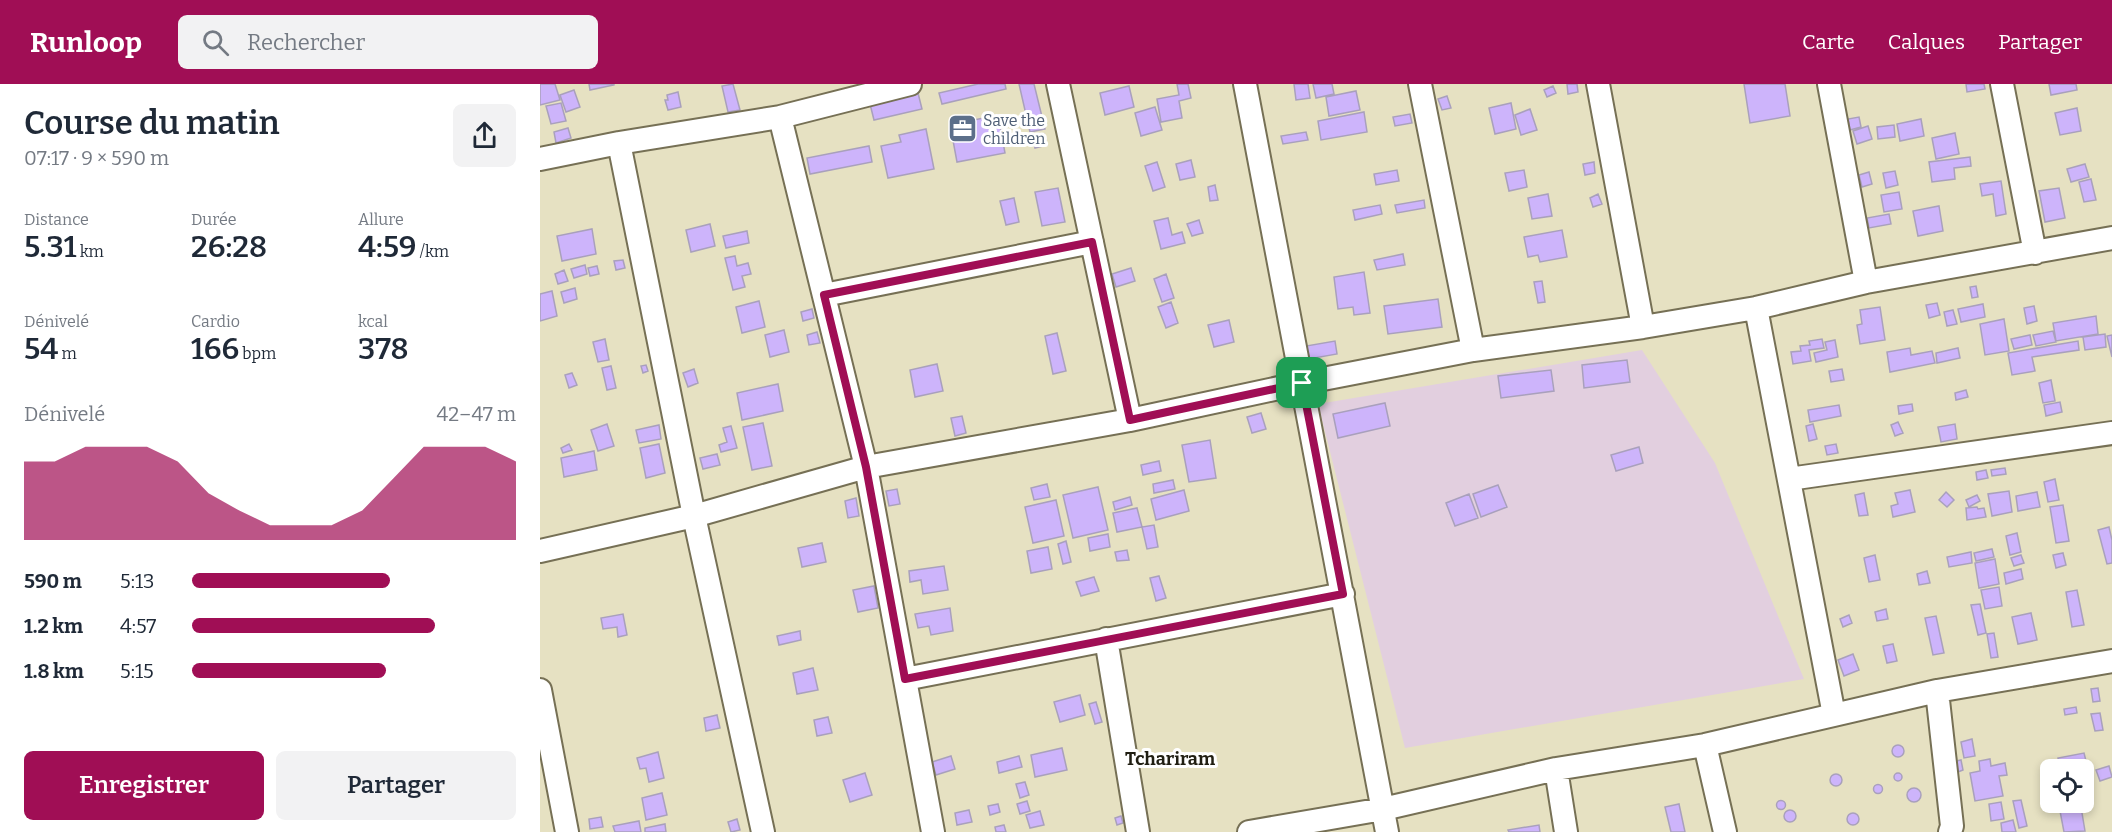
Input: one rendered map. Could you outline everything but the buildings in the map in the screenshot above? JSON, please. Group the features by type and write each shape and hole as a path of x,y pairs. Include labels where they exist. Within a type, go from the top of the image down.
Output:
{"street":[{"path":"540,159 619,143 780,117 885,86 909,84"},
{"path":"1058,84 1130,420"},
{"path":"1245,84 1387,832"},
{"path":"1420,84 1473,350"},
{"path":"1598,84 1643,327"},
{"path":"1829,84 1866,282"},
{"path":"2002,84 2035,253"},
{"path":"780,117 866,467 933,832"},
{"path":"619,143 694,516 764,832"},
{"path":"540,550 694,516 866,467 1130,420 1302,383 1473,350 1643,327 1756,308 1866,282 2112,238"},
{"path":"824,295 1092,242"},
{"path":"1756,308 1834,715"},
{"path":"1789,479 1816,477 2112,433"},
{"path":"905,679 1343,594"},
{"path":"1106,639 1138,832"},
{"path":"1249,832 1383,809 1556,769 1705,745 1937,691 2111,667"},
{"path":"540,690 567,832"},
{"path":"1937,691 1952,826 1950,832"},
{"path":"1705,745 1725,832"},
{"path":"1556,769 1566,832"}],"shaded area":[{"path":"1642,350 1715,463 1804,679 1405,748 1318,404"}],"place":[{"name":"Save the children","path":"962,129"}],"district":[{"name":"Tchariram","path":"1170,759"}],"route":[{"path":"1092,242 1130,420 1302,383 1343,594 905,679 866,467 824,295 1092,242"}]}
